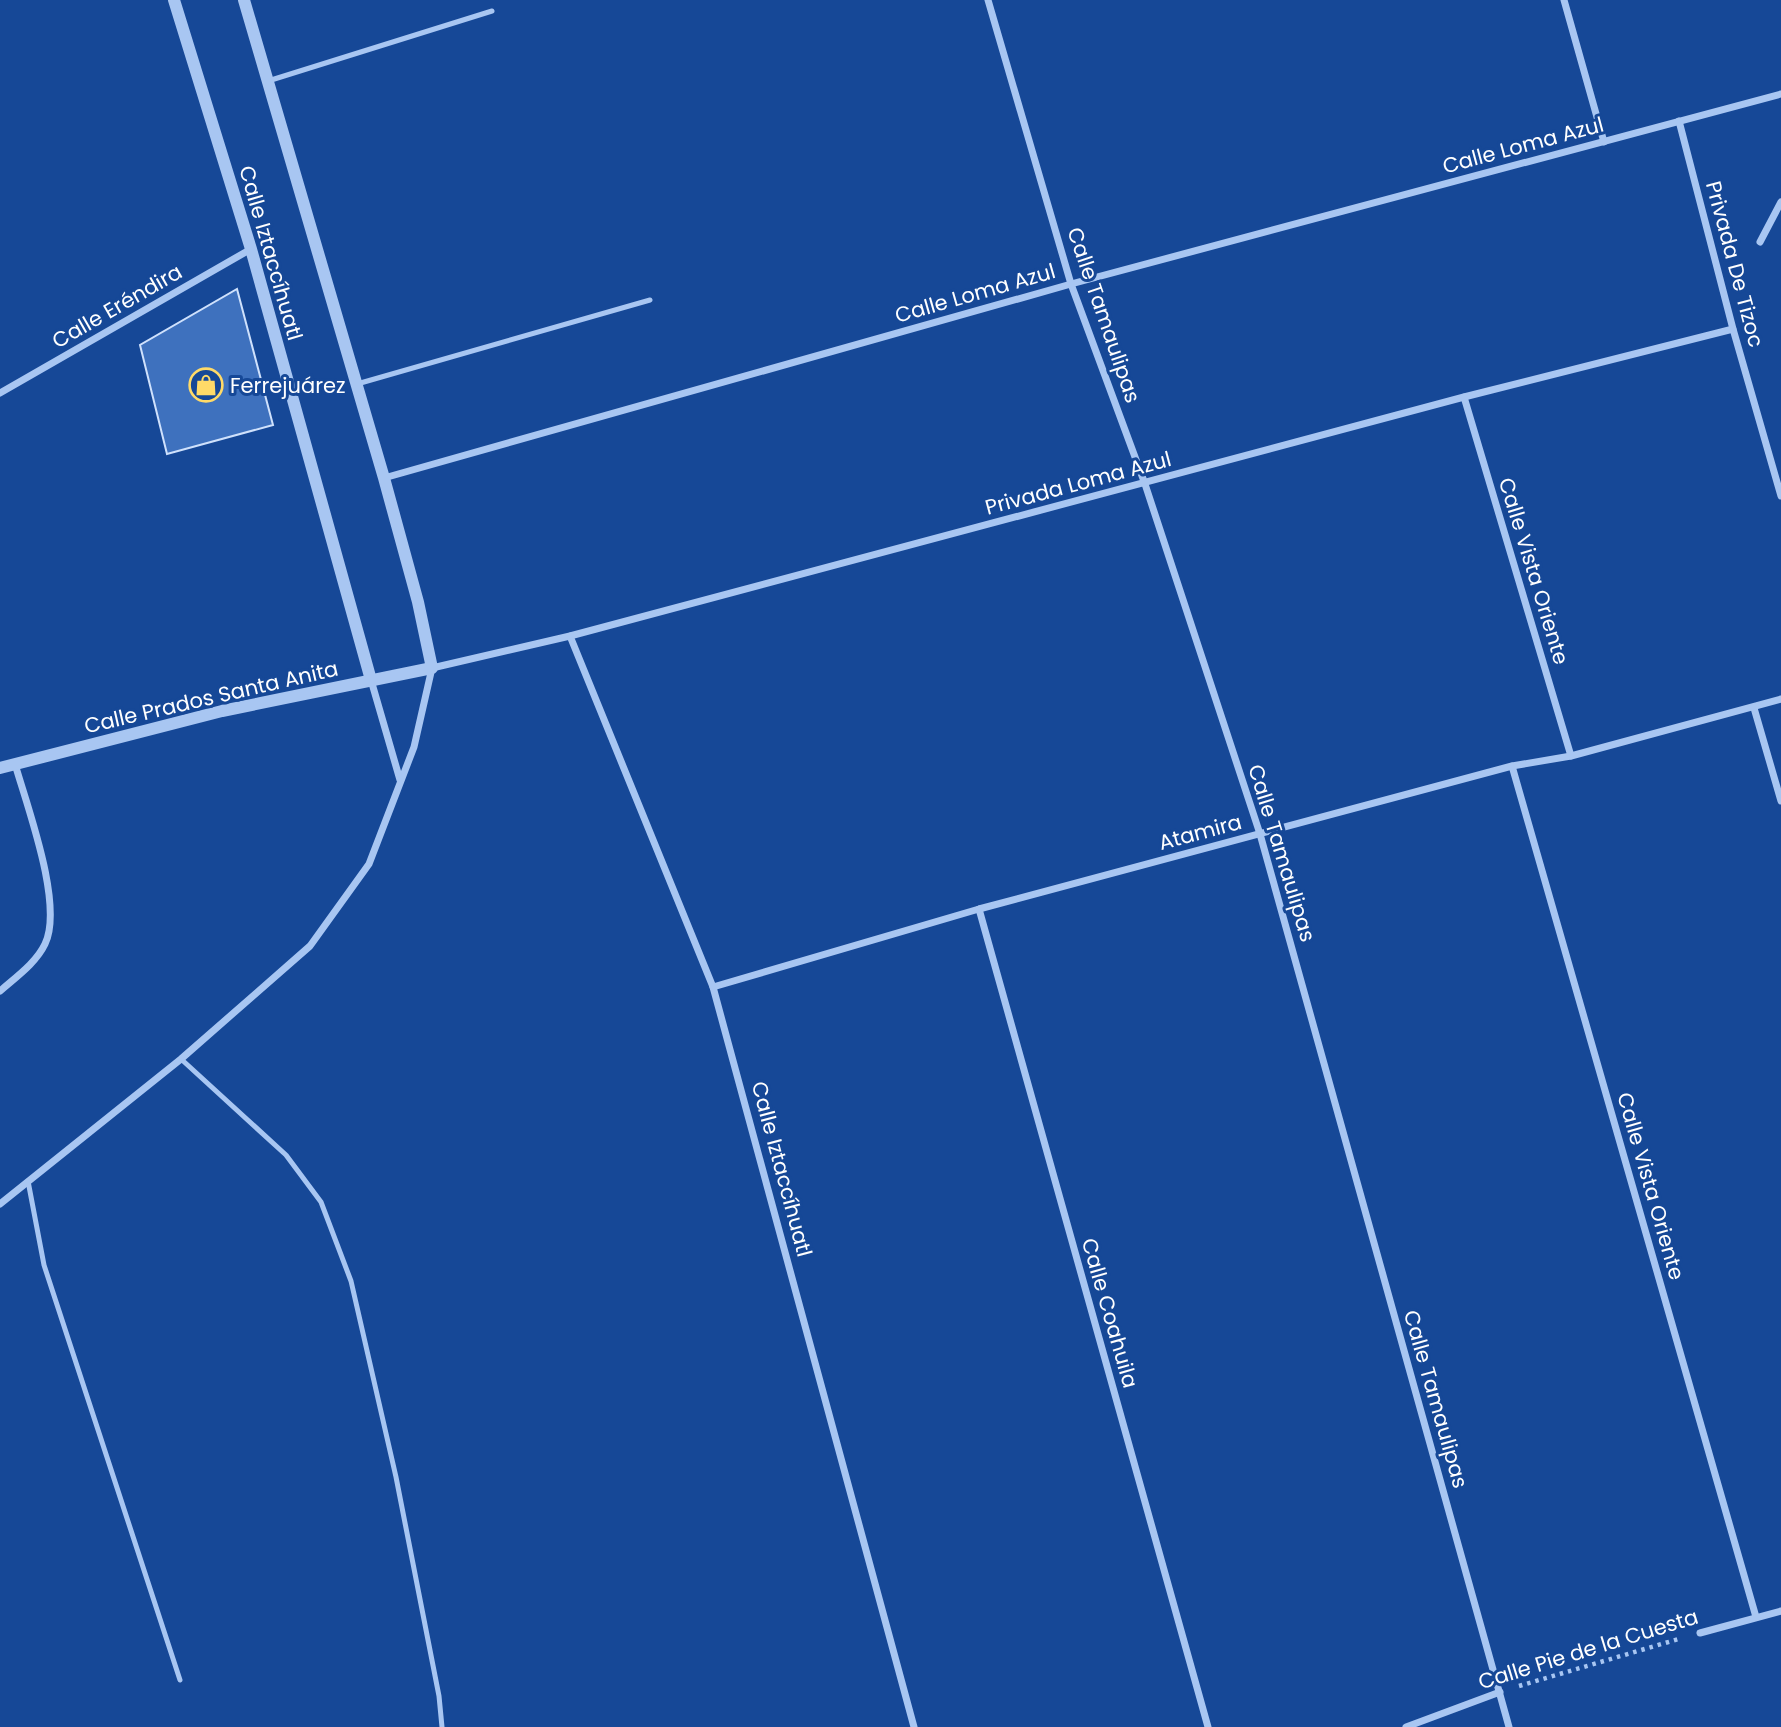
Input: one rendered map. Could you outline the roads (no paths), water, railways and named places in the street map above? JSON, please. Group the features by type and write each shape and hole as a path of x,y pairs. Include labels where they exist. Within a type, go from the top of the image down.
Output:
{"street":[{"name":"Calle Iztaccíhuatl","path":"176,0 251,249 371,680"},
{"path":"0,1204 181,1059 310,946 369,864 420,726 432,668 418,602 384,478 244,0"},
{"name":"Calle Tamaulipas","path":"988,0 1071,284 1145,484 1260,834 1509,1727"},
{"path":"1564,0 1604,142"},
{"name":"Calle Loma Azul","path":"384,478 1071,284 1781,94"},
{"name":"Privada De Tizoc","path":"1679,121 1733,329 1781,496"},
{"path":"1760,242 1781,202"},
{"name":"Calle Eréndira","path":"0,393 251,249"},
{"name":"Privada Loma Azul","path":"432,668 570,636 1464,397 1733,329"},
{"name":"Calle Vista Oriente","path":"1464,397 1571,756"},
{"name":"Calle Iztaccíhuatl","path":"570,636 713,987 914,1727"},
{"name":"Calle Prados Santa Anita","path":"0,768 222,711 432,668"},
{"path":"371,680 400,780"},
{"name":"Atamira","path":"713,987 979,909 1512,766 1571,756 1781,699"},
{"path":"1754,708 1781,801"},
{"path":"0,991 28,967 45,945 52,922 50,888 15,764"},
{"name":"Calle Vista Oriente","path":"1512,766 1756,1616"},
{"name":"Calle Coahuila","path":"979,909 1208,1727"},
{"name":"Calle Pie de la Cuesta","path":"1700,1633 1781,1611"},
{"name":"Calle Pie de la Cuesta","path":"1406,1727 1500,1692"}],"lane":[{"path":"268,81 492,11"},
{"path":"356,384 650,300"},
{"path":"181,1059 286,1155 321,1202 351,1281 399,1490 439,1696 442,1727"},
{"path":"28,1181 44,1265 180,1681"}],"place":[{"name":"Ferrejuárez","path":"206,385"}]}
